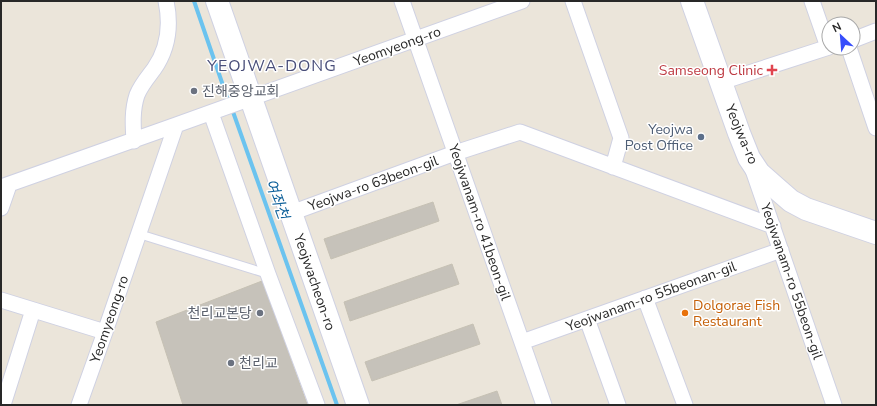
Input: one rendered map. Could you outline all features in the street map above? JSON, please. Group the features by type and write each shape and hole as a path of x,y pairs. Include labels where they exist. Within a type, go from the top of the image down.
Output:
{"street":[{"path":"134,141 132,123 134,106 138,93 163,53 167,40 168,16 166,1"},
{"name":"Yeojwacheon-ro","path":"218,1 358,405"},
{"name":"Yeojwanam-ro 41beon-gil","path":"402,1 544,405"},
{"name":"Yeomyeong-ro","path":"78,405 105,332 176,125 522,1"},
{"path":"572,1 621,138 613,167"},
{"name":"Yeojwa-ro","path":"692,1 749,158 759,173 791,201 806,209 876,232"},
{"path":"812,1 821,25"},
{"path":"861,37 876,32"},
{"path":"721,82 821,50"},
{"path":"852,56 876,128"},
{"path":"211,113 315,404"},
{"path":"1,208 5,186 176,125"},
{"name":"Yeojwa-ro 63beon-gil","path":"291,213 456,153 520,132 773,226"},
{"name":"Yeojwanam-ro 55beon-gil","path":"749,158 834,405"},
{"name":"Yeojwanam-ro 55beonan-gil","path":"522,342 781,250"},
{"path":"645,298 685,405"},
{"path":"1,300 105,332"},
{"path":"3,405 34,310"},
{"path":"587,319 618,405"}],"lane":[{"path":"139,234 268,274"}],"building":[{"path":"433,202 439,221 331,259 324,239"},
{"path":"452,264 459,284 350,321 344,302"},
{"name":"천리교","path":"262,281 307,404 183,405 156,322"},
{"path":"473,324 480,344 372,381 365,362"},
{"path":"497,391 502,405 456,405"}],"waterway":[{"name":"여좌천","path":"194,1 229,103"},
{"name":"여좌천","path":"232,109 337,405"}],"place":[{"name":"Samseong Clinic","path":"772,70"},
{"name":"진해중앙교회","path":"194,91"},
{"name":"Yeojwa Post Office","path":"701,137"},
{"name":"천리교본당","path":"260,313"},
{"name":"Dolgorae Fish Restaurant","path":"685,313"},
{"name":"천리교","path":"231,363"}],"district":[{"name":"YEOJWA-DONG","path":"272,65"}]}
